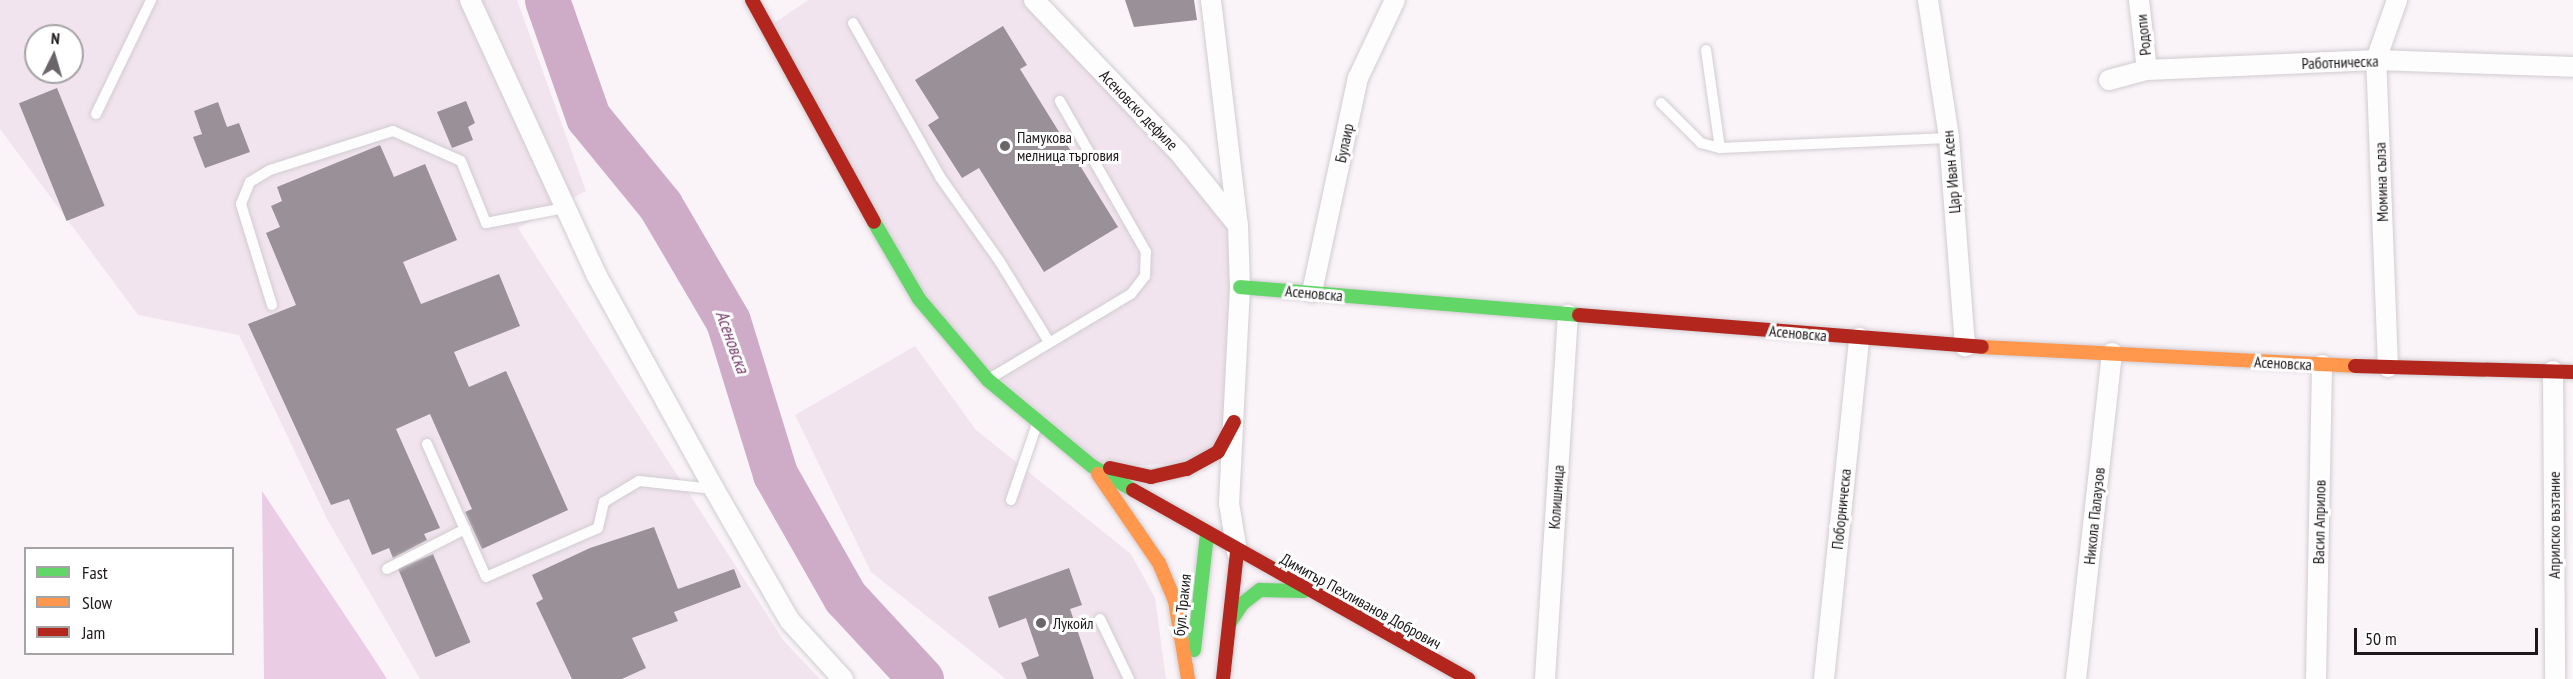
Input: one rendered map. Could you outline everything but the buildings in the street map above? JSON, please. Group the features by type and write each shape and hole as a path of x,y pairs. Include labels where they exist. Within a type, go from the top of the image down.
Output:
{"main road":[{"path":"752,0 895,260 945,333 988,380 1037,424 1074,454 1129,473 1168,474 1205,462 1218,452 1234,422"},
{"name":"Асеновска","path":"1240,287 1965,346 2322,365 2563,372"},
{"name":"Димитър Пехливанов Добрович","path":"1074,454 1207,535 1468,679"},
{"path":"1092,466 1159,562 1175,602 1189,679"},
{"name":"бул. Тракия","path":"1189,679 1207,535"},
{"path":"1223,679 1237,552"},
{"path":"1229,624 1242,604 1260,590 1311,592"}],"street":[{"path":"470,0 597,276 714,489 790,621 843,679"},
{"name":"Асеновско дефиле","path":"1034,0 1178,150 1238,225"},
{"path":"1211,0 1238,225 1240,287 1228,503 1237,552"},
{"name":"Булаир","path":"1312,292 1358,78 1395,0"},
{"name":"Цар Иван Асен","path":"1928,0 1949,138 1965,346"},
{"name":"Родопи","path":"2139,0 2146,70"},
{"name":"Момина сълза","path":"2388,367 2376,60 2397,0"},
{"name":"Работническа","path":"2109,80 2146,70 2376,60 2573,67"},
{"name":"Колишница","path":"1545,679 1568,315"},
{"name":"Поборническа","path":"1824,679 1859,338"},
{"name":"Никола Палаузов","path":"2076,679 2112,353"},
{"name":"Васил Априлов","path":"2316,679 2322,365"},
{"name":"Априлско възтание","path":"2555,679 2563,372"},
{"path":"1207,535 1228,503"}],"lane":[{"path":"96,114 151,0"},
{"path":"853,23 940,177 1000,262 1049,342"},
{"path":"1706,50 1720,148"},
{"path":"988,380 1131,294 1140,286 1148,264 1140,242 1060,101"},
{"path":"1660,103 1701,144 1720,148 1949,138"},
{"path":"272,305 241,204 250,182 270,170 393,131 461,161 486,223 565,208"},
{"path":"1011,500 1037,424"},
{"path":"427,444 486,578 598,528 604,502 639,481 714,489"},
{"path":"387,569 465,530"},
{"path":"1100,619 1130,679"}],"shaded area":[{"path":"0,0 517,0 586,191 518,228 784,641 820,679 420,679 327,519 239,335 138,315 0,129"},
{"path":"808,0 1034,0 1238,225 1234,422 1205,462 1105,467 945,332 767,28"},
{"path":"915,346 976,430 1131,554 1155,598 1166,679 1006,679 871,572 795,415"},
{"path":"262,491 369,651 387,679 264,679"}],"waterway":[{"name":"Асеновска","path":"547,0 588,117 660,205 728,321 775,474 845,597 921,679"}],"traffic: fast":[{"path":"874,222 919,299 988,380 1092,466 1133,490"},
{"path":"1240,287 1579,315"},
{"path":"1194,650 1207,535"},
{"path":"1229,624 1242,604 1260,590 1304,591"}],"traffic: slow":[{"path":"1982,347 2355,366"},
{"path":"1098,474 1159,563 1175,601 1188,679"}],"traffic: jam":[{"path":"752,0 874,222"},
{"path":"1579,315 1982,347"},
{"path":"2355,366 2573,372"},
{"path":"1110,468 1151,477 1187,469 1218,452 1234,422"},
{"path":"1133,490 1468,679"},
{"path":"1223,679 1237,552"}],"place":[{"name":"Памукова мелница търговия","path":"1005,146"},
{"name":"Лукойл","path":"1041,623"}]}
